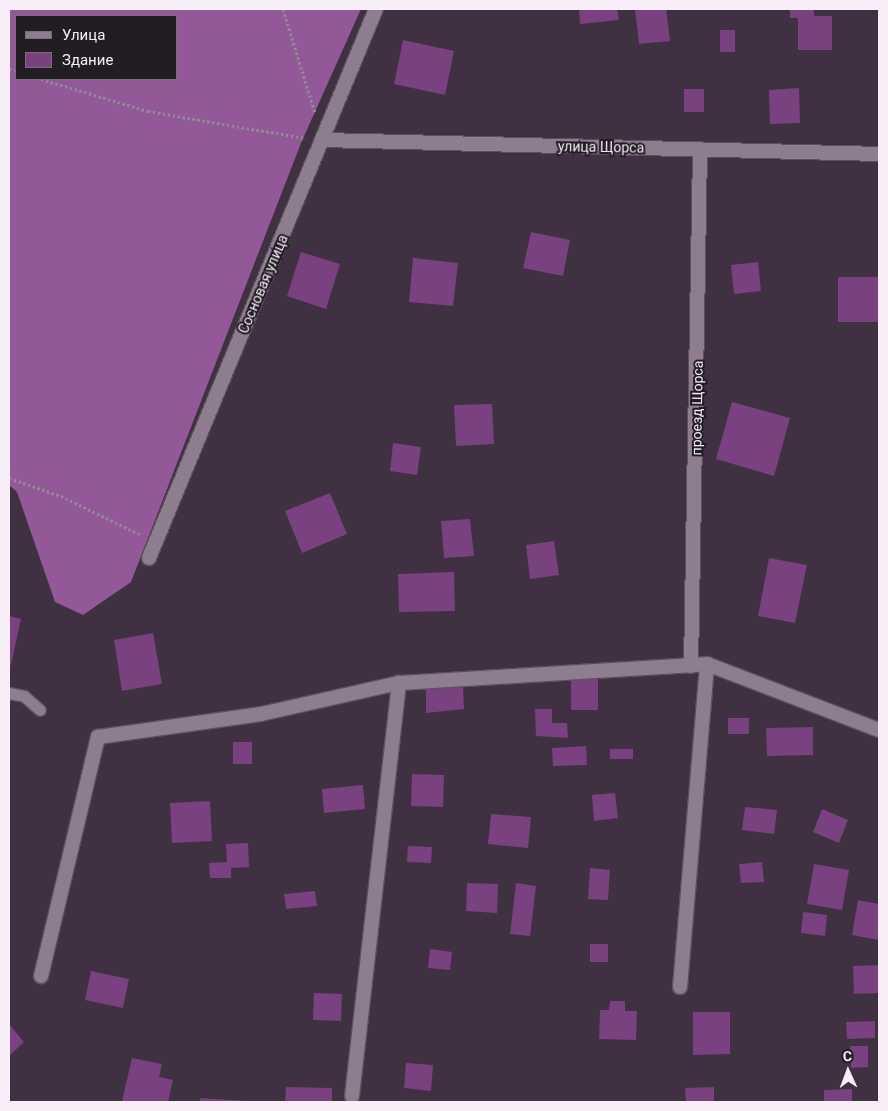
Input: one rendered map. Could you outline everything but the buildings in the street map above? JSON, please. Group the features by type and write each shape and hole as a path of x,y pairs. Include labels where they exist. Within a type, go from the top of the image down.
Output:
{"street":[{"name":"Сосновая улица","path":"149,558 376,9"},
{"name":"улица Щорса","path":"323,140 879,154"},
{"name":"проезд Щорса","path":"691,666 700,149"},
{"path":"680,987 707,664"},
{"path":"41,976 98,737 261,714 399,683 707,664 879,730"},
{"path":"352,1096 399,683"}],"lane":[{"path":"9,692 24,696 40,710"}],"path":[{"path":"44,80 148,111 323,140 283,9"},
{"path":"9,478 61,496 156,542"}],"shaded area":[{"path":"9,9 361,9 301,143 131,582 83,615 55,602 17,492 9,485"}]}
